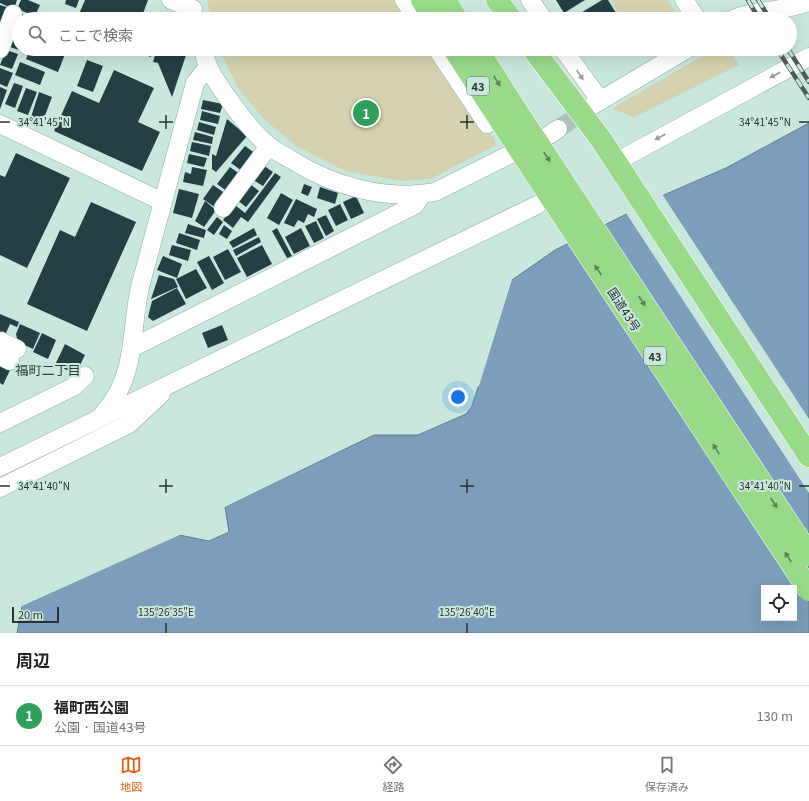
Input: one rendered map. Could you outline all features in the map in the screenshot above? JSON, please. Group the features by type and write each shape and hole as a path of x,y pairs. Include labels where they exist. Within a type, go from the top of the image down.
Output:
{"highway":[{"path":"422,0 430,12"},
{"path":"445,0 453,12"},
{"path":"497,0 506,12"},
{"name":"国道43号","path":"459,56 809,590"},
{"name":"国道43号","path":"482,56 809,556"},
{"path":"538,56 600,138 622,170 809,456"}],"street":[{"path":"171,0 194,9"},
{"path":"404,0 412,12"},
{"path":"530,0 538,12"},
{"path":"684,0 692,12"},
{"path":"754,12 782,5 809,2"},
{"path":"0,49 12,17"},
{"path":"204,56 207,68 238,113 269,146 323,178 358,189 395,195 422,194 435,192 513,153"},
{"path":"442,56 486,124"},
{"path":"568,56 597,103 674,56"},
{"path":"622,170 809,57"},
{"path":"96,420 110,405 122,388 129,369 137,302 195,83 207,68"},
{"path":"0,124 163,202"},
{"path":"223,208 269,146"},
{"path":"132,348 415,205 422,194"},
{"path":"0,467 537,206"},
{"path":"0,341 9,355"},
{"path":"0,423 73,387 85,376"},
{"path":"0,488 129,424 172,384"}],"shaded area":[{"path":"207,0 400,0 408,12 210,12"},
{"path":"610,0 668,0 675,12 618,12"},
{"path":"222,56 437,56 480,121 494,138 496,145 431,179 403,181 350,172 296,146 265,120 239,90"},
{"path":"702,56 733,56 739,65 633,118 628,114 614,110 613,108"}],"water":[{"path":"809,123 809,633 17,633 22,606 179,535 209,541 229,532 225,507 374,435 418,435 466,414 472,406 512,280 555,250 666,194 726,168"}],"pier":[{"path":"662,194 809,419 809,493 626,213"},
{"path":"510,280 512,280 479,386 476,387"},
{"path":"373,433 376,433 223,508 224,506"},
{"path":"179,533 182,534 20,607 21,604"}],"building":[{"path":"0,0 17,0 14,9 0,3"},
{"path":"21,0 28,0 40,5 37,12 25,12 17,9"},
{"path":"66,0 79,0 76,8 65,4"},
{"path":"85,0 148,0 144,12 80,12"},
{"path":"556,0 585,0 566,12 563,12"},
{"path":"602,0 608,0 615,12 582,12"},
{"path":"0,5 7,7 0,27"},
{"path":"12,30 12,48 7,46"},
{"path":"6,50 12,52 12,56 17,56 12,69 0,65"},
{"path":"27,56 64,56 58,72 26,59"},
{"path":"155,56 186,56 172,97 158,63 153,62"},
{"path":"87,60 103,66 93,92 77,86"},
{"path":"20,62 45,72 40,85 15,75"},
{"path":"0,68 13,73 7,87 0,84"},
{"path":"114,70 154,88 138,122 160,132 142,171 54,131 72,91 99,103"},
{"path":"14,83 23,86 15,108 5,104"},
{"path":"0,87 7,90 0,109"},
{"path":"26,88 37,92 28,115 17,111"},
{"path":"39,92 52,97 43,121 31,117"},
{"path":"203,100 223,104 220,113 201,109"},
{"path":"202,111 220,116 218,124 200,120"},
{"path":"227,119 247,136 216,172 212,169 212,154 216,156"},
{"path":"199,122 216,127 214,135 197,130"},
{"path":"195,132 213,137 212,144 193,140"},
{"path":"192,142 211,146 209,156 190,151"},
{"path":"245,146 256,154 242,171 231,163"},
{"path":"16,153 70,178 27,268 0,255 0,175 5,177"},
{"path":"189,154 207,158 204,167 187,163"},
{"path":"263,165 273,172 263,186 253,180"},
{"path":"192,167 207,170 203,186 183,182 185,172 191,174"},
{"path":"230,167 241,175 228,192 217,184"},
{"path":"275,173 281,177 248,222 241,217 233,228 223,220 235,205 245,213"},
{"path":"250,184 259,191 246,207 237,200"},
{"path":"304,184 312,187 308,196 301,193"},
{"path":"213,185 226,194 216,208 203,199"},
{"path":"320,187 338,193 335,204 317,198"},
{"path":"179,189 199,194 192,218 173,213"},
{"path":"281,193 293,200 279,225 267,218"},
{"path":"356,196 364,213 351,219 343,202"},
{"path":"296,199 317,209 314,217 308,214 304,223 298,220 294,227 284,223"},
{"path":"205,201 216,210 204,227 195,221"},
{"path":"91,202 136,222 87,331 27,304 60,230 75,237"},
{"path":"340,204 348,220 336,226 328,210"},
{"path":"326,215 334,231 326,236 317,219"},
{"path":"217,217 223,222 214,235 207,230"},
{"path":"316,221 324,238 314,243 305,226"},
{"path":"188,224 206,230 204,238 185,233"},
{"path":"224,225 232,231 227,239 219,234"},
{"path":"254,228 257,235 233,248 229,242"},
{"path":"277,228 292,256 287,258 272,231"},
{"path":"301,228 310,246 294,254 285,237"},
{"path":"179,233 200,240 197,250 176,243"},
{"path":"259,237 261,242 236,256 233,250"},
{"path":"172,245 191,250 188,261 169,255"},
{"path":"262,245 272,264 247,277 237,258"},
{"path":"228,249 241,272 225,280 213,257"},
{"path":"163,256 182,264 177,278 157,270"},
{"path":"209,256 224,283 212,290 197,262"},
{"path":"196,269 207,288 186,299 176,279"},
{"path":"159,275 174,279 178,287 151,299"},
{"path":"177,288 186,304 153,321 148,317 152,301"},
{"path":"0,314 19,322 17,327 10,324 6,333 2,331 0,336"},
{"path":"20,324 40,333 33,349 18,342 16,334"},
{"path":"222,325 228,340 208,348 202,333"},
{"path":"42,333 56,340 48,359 33,352"},
{"path":"65,344 85,355 79,367 76,365 72,372 55,365"},
{"path":"0,363 11,368 3,385 0,383"}],"tunnel":[{"path":"558,129 592,106"}],"railway":[{"path":"748,0 755,12"},
{"path":"758,0 766,12"},
{"path":"782,56 809,98"},
{"path":"792,56 809,82"}],"place":[{"name":"福町西公園","path":"366,113"}],"district":[{"name":"福町二丁目","path":"48,369"}]}
